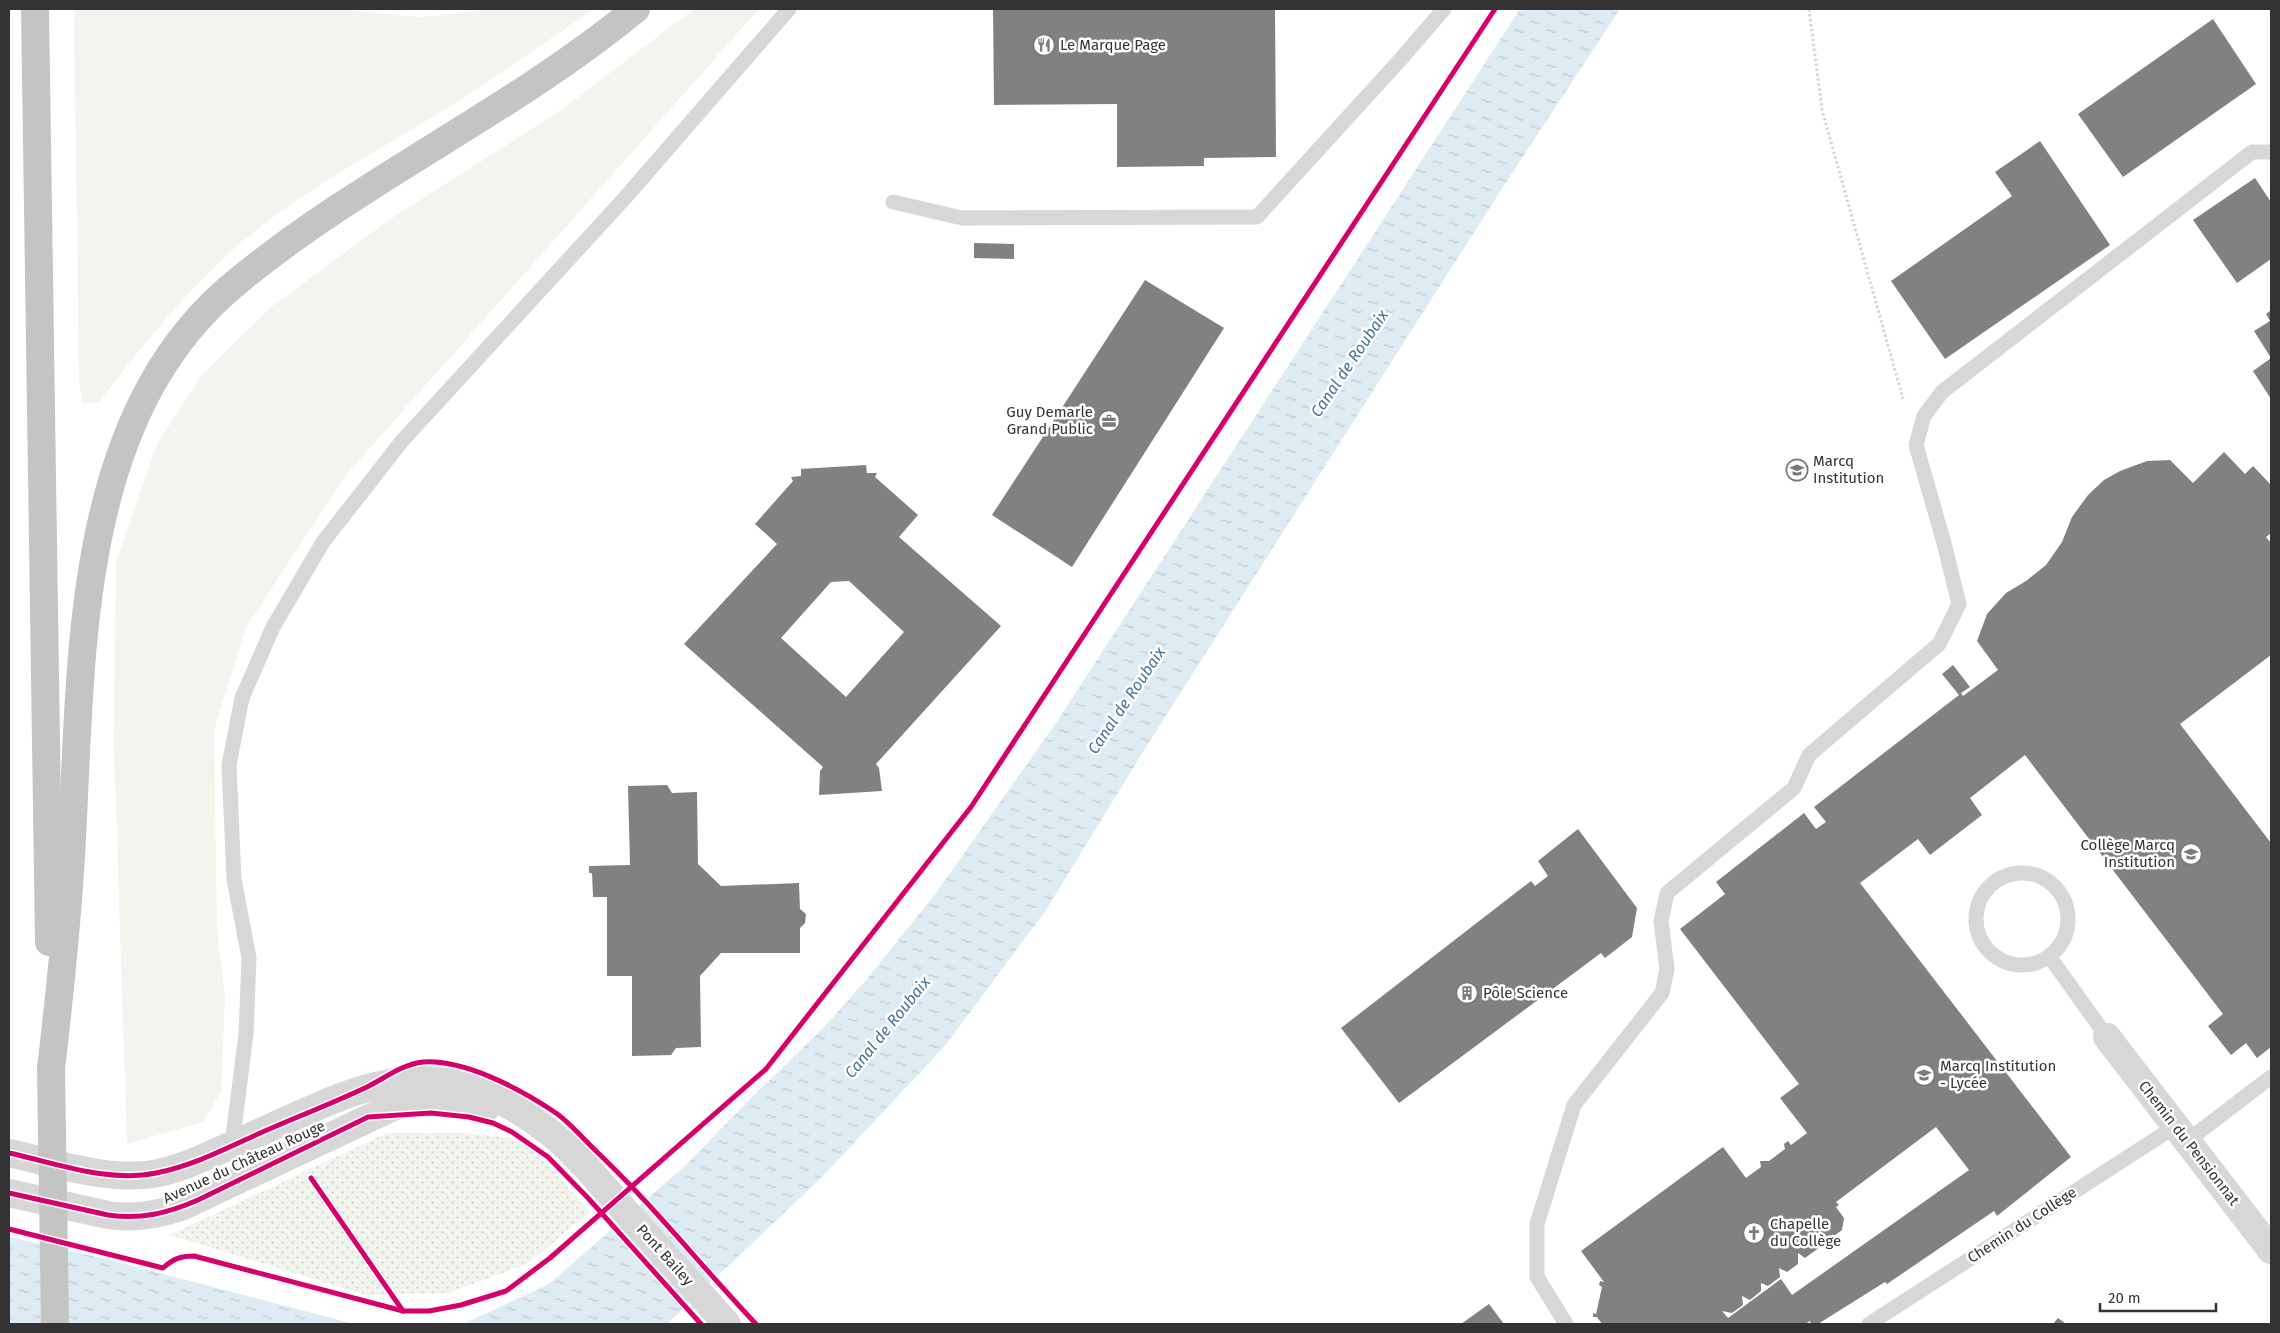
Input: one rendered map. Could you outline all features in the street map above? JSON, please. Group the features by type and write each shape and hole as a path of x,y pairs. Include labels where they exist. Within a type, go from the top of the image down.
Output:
{"highway":[{"path":"35,9 55,1324"},
{"path":"51,1069 62,974 78,726 92,574 104,510 118,462 142,400 169,356 194,323 236,282 290,241 377,182 540,80 590,45 636,9"}],"street":[{"name":"Chemin du Pensionnat","path":"2107,1037 2271,1250"},
{"name":"Avenue du Château Rouge","path":"9,1153 104,1174 137,1176 174,1169 232,1146 366,1087 402,1080 438,1080 468,1087 501,1100 553,1135 603,1186"},
{"name":"Avenue du Château Rouge","path":"9,1193 108,1215 123,1217 149,1216 170,1211 198,1200 368,1118 410,1102 434,1100 473,1105 532,1120"},
{"name":"Pont Bailey","path":"603,1186 727,1324"}],"lane":[{"path":"232,1146 246,1034 249,958 234,879 229,765 242,698 273,627 323,542 402,441 624,198 789,9"},
{"path":"893,202 962,218 1257,217 1394,67 1444,9"},
{"path":"1566,1324 1537,1277 1537,1224 1574,1105 1662,993 1667,969 1661,921 1667,892 1794,788 1809,755 1939,644 1959,604 1916,445 1924,416 1942,392 2252,152 2271,152"},
{"path":"2011,874 2034,874 2054,886 2061,894 2066,905 2068,927 2064,939 2049,956 2028,964 2016,964 2001,958 1987,948 1977,927 1977,916 1984,894 1991,885 2011,874"},
{"path":"2049,956 2107,1037"},
{"name":"Chemin du Collège","path":"1869,1324 2182,1134 2271,1077"}],"path":[{"path":"1809,9 1822,110 1916,445"}],"shaded area":[{"path":"74,9 338,9 420,17 496,9 594,9 470,93 312,190 259,228 215,267 180,303 146,342 99,402 83,403 79,382"},
{"path":"694,9 759,9 346,475 246,627 214,730 217,929 225,997 221,1092 203,1122 127,1144 114,744 116,563 157,444 202,375 271,307 389,220 558,112"},
{"path":"387,1133 466,1133 510,1138 535,1151 590,1212 527,1264 448,1293 366,1295 170,1235"}],"water":[{"name":"Canal de Roubaix","path":"1520,9 1620,9 1501,190 1144,750 1046,910 944,1047 822,1177 667,1324 463,1324 549,1284 686,1165 824,1027 867,979 936,893 1056,723"},
{"path":"9,1237 106,1259 354,1324 9,1324"}],"building":[{"path":"993,9 1275,9 1276,157 1204,158 1204,166 1117,167 1117,104 994,105"},
{"path":"2213,19 2256,84 2123,177 2078,114"},
{"path":"2040,141 2110,245 1945,359 1891,281 2012,196 1995,172"},
{"path":"2255,178 2271,202 2271,259 2237,283 2193,220"},
{"path":"974,243 1014,244 1014,259 974,258"},
{"name":"Guy Demarle Grand Public","path":"1145,280 1224,328 1072,567 992,515"},
{"path":"2271,310 2271,358 2254,331 2270,321 2266,314"},
{"path":"2271,358 2271,399 2253,371"},
{"path":"2224,452 2245,474 2253,466 2271,485 2271,533 2266,537 2271,543 2271,655 2180,724 2271,843 2271,1047 2257,1058 2246,1043 2231,1055 2208,1026 2223,1014 2025,755 1970,798 1982,815 1930,855 1918,839 1860,883 2071,1157 1997,1216 1994,1211 1887,1284 1885,1282 1818,1324 1811,1324 1810,1321 1805,1324 1602,1324 1597,1317 1593,1317 1593,1313 1596,1314 1602,1287 1599,1285 1600,1281 1604,1282 1581,1251 1723,1147 1746,1178 1761,1167 1760,1161 1769,1161 1785,1149 1784,1144 1788,1141 1791,1145 1807,1133 1780,1098 1799,1084 1680,929 1725,894 1716,882 1804,813 1816,829 1826,822 1814,807 1959,695 1942,674 1953,665 1970,687 1961,693 1963,696 1998,670 1977,641 1987,614 2006,593 2026,581 2046,565 2062,542 2072,517 2088,495 2104,480 2120,471 2147,461 2170,460 2193,483","holes":["1936,1127 1969,1170 1792,1295 1781,1279 1728,1318 1722,1311 1732,1313 1743,1305 1742,1296 1750,1300 1761,1291 1761,1283 1768,1286 1780,1277 1779,1268 1787,1272 1798,1264 1798,1253 1805,1258 1820,1247 1819,1237 1827,1241 1842,1230 1844,1218 1836,1207 1839,1205 1836,1202"]},
{"path":"866,465 867,473 877,473 875,477 918,515 899,537 1001,626 876,764 879,768 882,791 819,795 820,771 823,767 684,644 777,544 755,524 793,481 791,477 801,476 801,469","holes":["849,581 904,632 846,697 781,638 831,582"]},
{"path":"667,785 672,793 697,792 698,864 721,886 799,883 800,909 806,914 805,923 800,928 800,953 721,953 700,976 701,1047 676,1048 671,1055 632,1056 632,976 607,976 607,897 593,897 592,873 589,873 589,866 630,865 628,786"},
{"name":"Pôle Science","path":"1578,829 1637,908 1632,937 1605,958 1601,953 1399,1103 1341,1028 1531,881 1535,886 1548,876 1538,861"},
{"path":"1489,1304 1504,1324 1461,1324"},
{"path":"2058,1318 2066,1324 2053,1324"}],"cycle path":[{"path":"9,1229 163,1268 177,1259 194,1256 403,1311 429,1311 461,1305 506,1291 550,1258 766,1069 971,807 1495,9"},
{"path":"9,1153 101,1174 119,1176 156,1173 208,1156 367,1087 408,1065 423,1062 456,1065 508,1085 540,1102 564,1119 637,1192 756,1324"},
{"path":"9,1193 108,1215 143,1216 176,1209 198,1200 368,1117 431,1113 469,1117 493,1123 512,1132 548,1157 588,1198 701,1324"},
{"path":"311,1178 403,1311"}],"place":[{"name":"Le Marque Page","path":"1044,45"},
{"name":"Guy Demarle Grand Public","path":"1109,421"},
{"name":"Marcq Institution","path":"1797,470"},
{"name":"Collège Marcq Institution","path":"2191,854"},
{"name":"Pôle Science","path":"1467,993"},
{"name":"Marcq Institution - Lycée","path":"1924,1075"},
{"name":"Chapelle du Collège","path":"1754,1233"}]}
